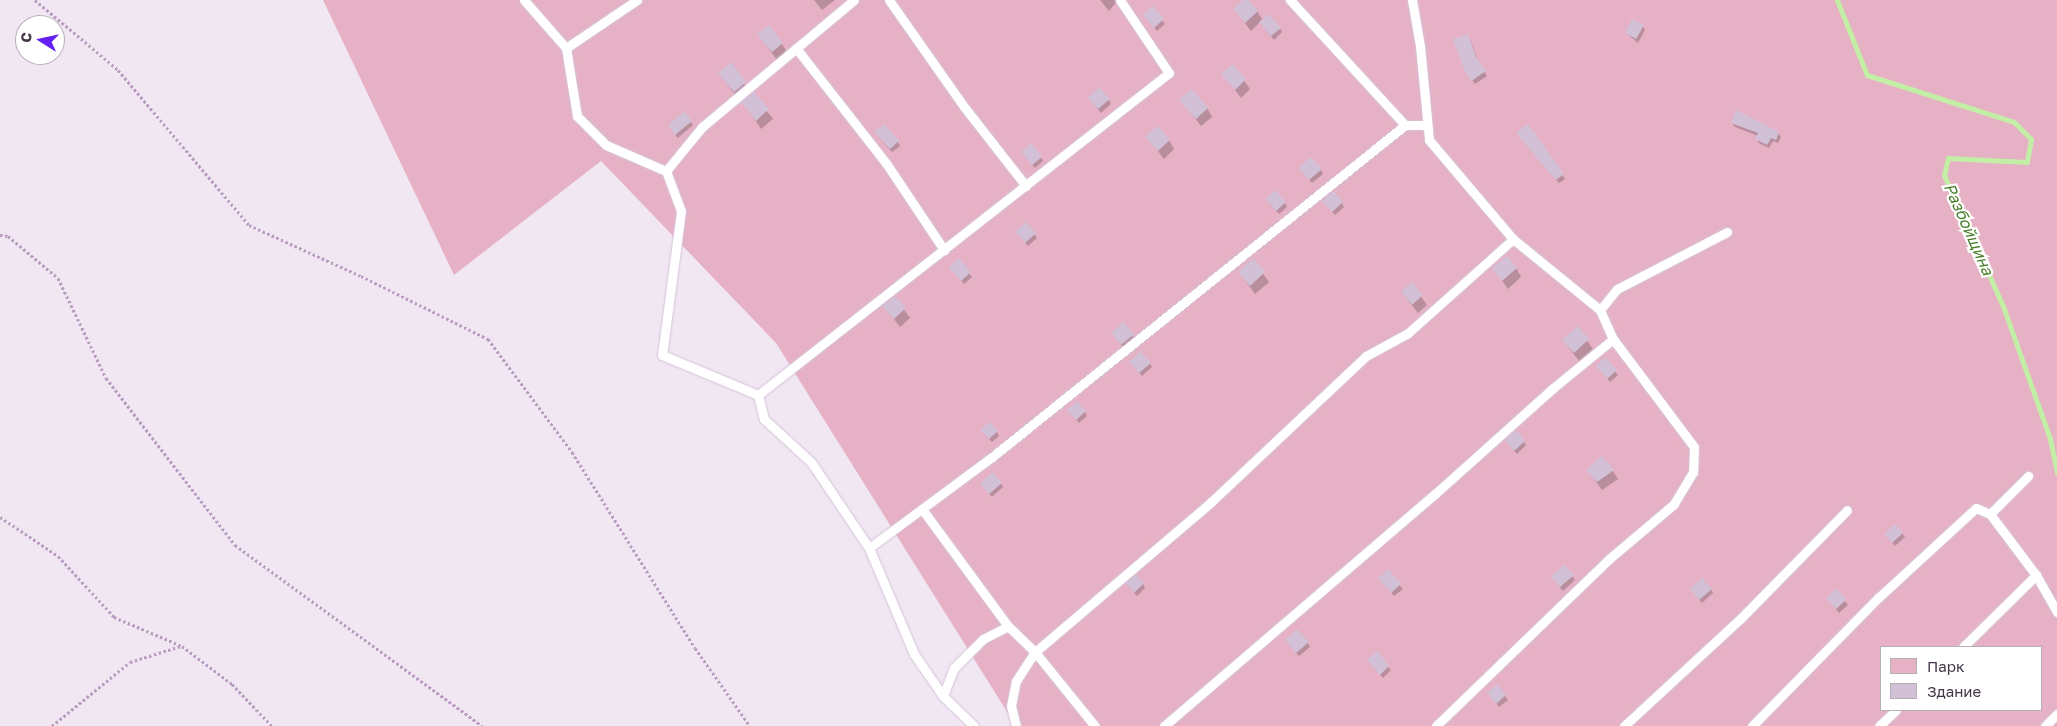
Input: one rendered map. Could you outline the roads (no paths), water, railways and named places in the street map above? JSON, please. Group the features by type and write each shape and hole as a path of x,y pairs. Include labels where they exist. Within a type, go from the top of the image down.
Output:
{"lane":[{"path":"524,0 566,48 577,116 606,144 666,171 681,211 662,356 758,395"},
{"path":"566,48 637,0"},
{"path":"666,171 702,127 854,0"},
{"path":"889,0 965,108 1026,186"},
{"path":"758,395 1170,73 1120,0"},
{"path":"1290,0 1405,125"},
{"path":"1412,0 1420,46 1429,140 1513,239 1600,310 1613,339 1694,447 1693,472 1674,504 1610,558 1436,726"},
{"path":"796,48 886,163 944,250"},
{"path":"869,548 992,457 1405,125 1428,125"},
{"path":"1600,310 1617,289 1727,232"},
{"path":"1016,726 1011,706 1016,681 1035,652 1210,502 1366,356 1408,333 1513,239"},
{"path":"1164,726 1436,493 1552,389 1613,339"},
{"path":"758,395 764,419 811,462 869,548 914,654 943,696 974,726"},
{"path":"1990,514 2028,476"},
{"path":"1752,726 1878,598 1976,508 1990,514 2036,575 2057,612"},
{"path":"922,509 1008,626 1035,652 1095,726"},
{"path":"1624,726 1740,618 1847,510"},
{"path":"1964,646 2036,575"},
{"path":"943,696 954,668 983,639 1008,626"},
{"path":"1879,726 1895,711"},
{"path":"2045,726 2057,714"}],"waterway":[{"name":"Разбойщина","path":"1837,0 1867,75 2014,122 2031,139 2027,162 1948,158 1944,175 2003,306 2050,439 2057,473"}]}
